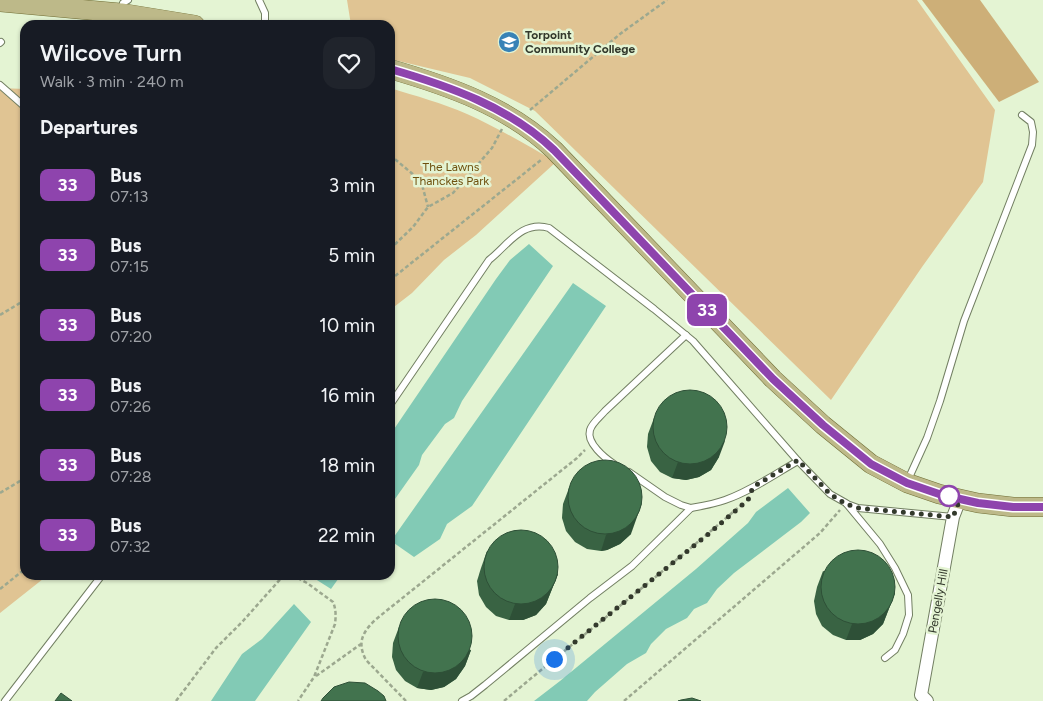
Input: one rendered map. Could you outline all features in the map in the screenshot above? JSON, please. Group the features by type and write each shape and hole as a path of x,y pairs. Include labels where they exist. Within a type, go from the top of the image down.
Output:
{"main road":[{"path":"0,2 125,6 177,20"},
{"path":"395,71 443,86 479,101 513,118 540,136 773,379 823,425 871,464 907,483 939,494 978,503 1013,507 1043,507"}],"street":[{"name":"Pengelly Hill","path":"922,699 953,517 960,499"}],"lane":[{"path":"258,0 265,13 265,20"},
{"path":"0,85 20,103"},
{"path":"907,483 927,438 964,321 1032,145 1033,132 1031,122 1022,115"},
{"path":"395,398 488,260 515,235 528,228 541,226 549,228 693,340 830,494 846,504 858,508 953,517"},
{"path":"686,335 592,425 589,436 592,444 606,459 637,476 665,497 691,508 726,500 753,487 798,460"},
{"path":"846,504 880,544 895,568 908,595 909,615 903,634 895,650 885,658"},
{"path":"462,701 485,685 590,598 632,566 691,508"},
{"path":"5,701 98,580"}],"path":[{"path":"395,244 428,207 453,193 492,148 500,131 513,118 620,34 667,0"},
{"path":"395,276 554,150"},
{"path":"395,159 421,182 428,207"},
{"path":"0,315 20,303"},
{"path":"406,701 366,660 361,644 367,627 592,444"},
{"path":"0,493 20,481"},
{"path":"504,701 748,500 753,487"},
{"path":"624,701 820,534 846,504"},
{"path":"0,589 20,573"},
{"path":"176,701 216,648 280,580"},
{"path":"298,701 314,676 335,624 336,617 333,602 301,580"},
{"path":"314,676 361,644"}],"green space":[{"path":"347,0 917,0 995,110 983,182 831,400 535,111 470,78 395,60 395,20 350,20"},
{"path":"0,88 20,89 20,580 42,580 0,613"},
{"name":"The Lawns Thanckes Park","path":"395,90 467,114 556,162 476,235 444,260 412,293 395,306"}],"shaded area":[{"path":"922,0 980,0 1039,82 999,102"}],"water":[{"path":"529,244 553,266 462,401 454,418 445,424 422,455 419,465 395,499 395,428 510,260"},
{"path":"573,283 606,306 472,506 447,524 440,539 414,557 395,544 395,535"},
{"path":"788,488 810,513 734,573 717,589 707,603 694,609 687,618 666,629 651,644 646,653 627,664 587,701 534,701 696,569 748,523 756,512"},
{"path":"317,580 337,580 331,589"},
{"path":"294,604 311,622 255,701 211,701 242,654 262,639"}],"building":[{"path":"683,390 697,390 711,396 721,406 727,420 727,434 721,448 711,458 697,464 683,464 669,458 659,448 653,434 653,420 659,406 669,396"},
{"path":"598,460 612,460 626,466 636,476 642,490 642,504 636,518 626,528 612,534 598,534 584,528 574,518 568,504 568,490 574,476 584,466"},
{"path":"514,530 528,530 542,536 552,546 558,560 558,574 552,588 542,598 528,604 514,604 500,598 490,588 484,574 484,560 490,546 500,536"},
{"path":"851,550 865,550 879,556 889,566 895,580 895,594 889,608 879,618 865,624 851,624 837,618 827,608 821,594 821,580 827,566 837,556"},
{"path":"428,599 442,599 456,605 466,615 472,629 472,643 466,657 456,667 442,673 428,673 414,667 404,657 398,643 398,629 404,615 414,605"},
{"path":"349,682 365,683 384,696 386,701 321,701 334,687"},
{"path":"61,693 72,701 55,701"},
{"path":"692,698 701,701 678,701 681,700"}],"bus line":[{"name":"33","path":"395,71 443,86 479,101 510,116 540,136 773,379 823,425 871,464 907,483 939,494 978,503 1013,507 1043,507"}],"place":[{"name":"Torpoint Community College","path":"509,42"}],"route":[{"path":"554,659 748,500 753,487 798,460 830,494 846,504 858,508 953,517 960,499 949,496"}]}
